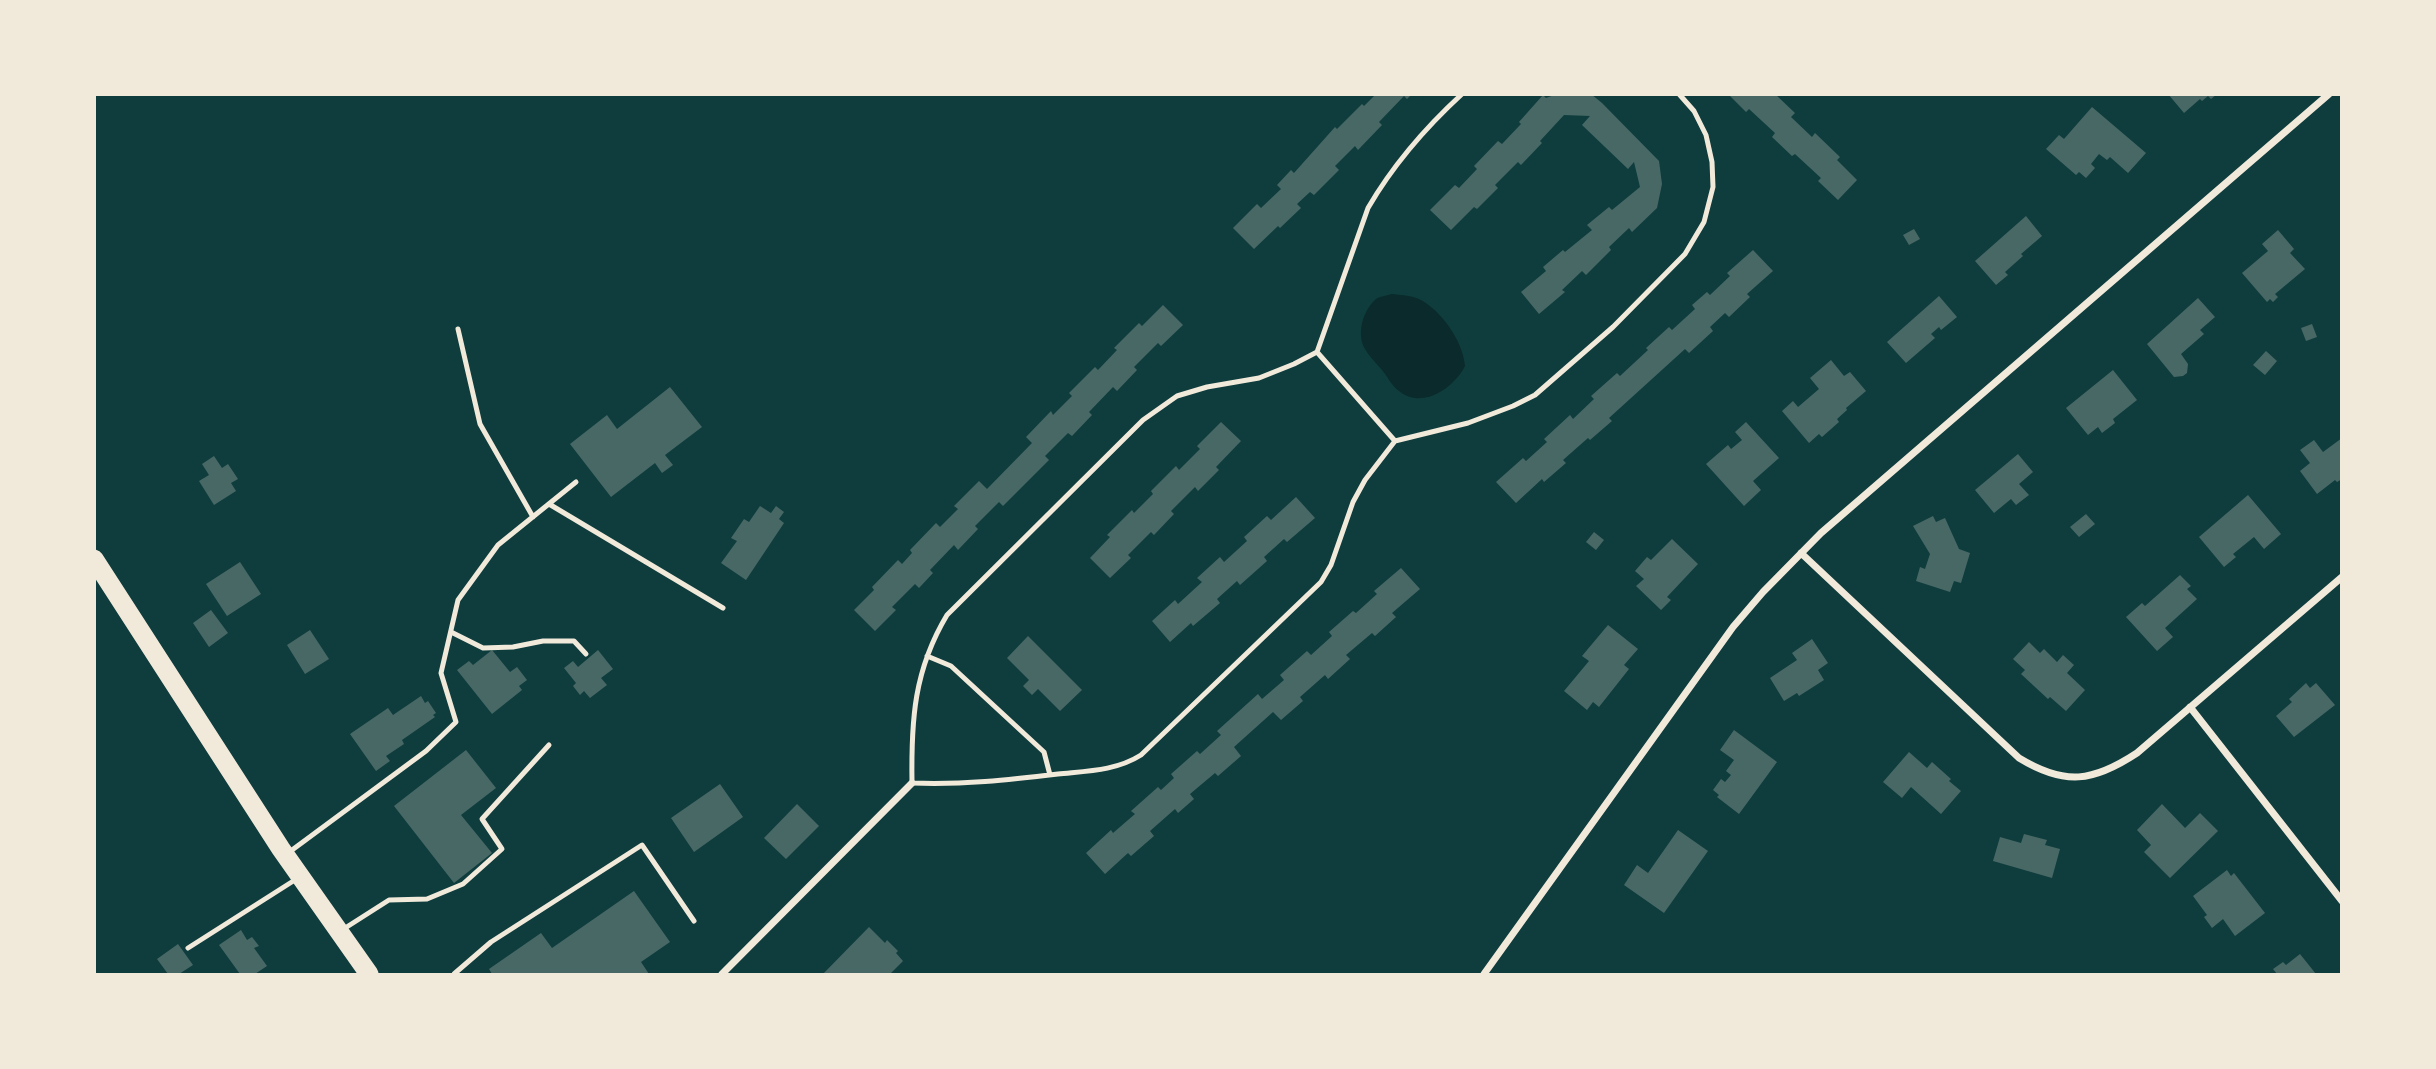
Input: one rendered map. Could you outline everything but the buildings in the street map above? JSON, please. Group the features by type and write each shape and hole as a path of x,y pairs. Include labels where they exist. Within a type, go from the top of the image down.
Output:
{"highway":[{"path":"94,559 285,855 369,975"}],"street":[{"path":"1484,975 1733,627 1763,592 1842,515 2329,94"},
{"path":"1801,553 2019,758 2038,770 2056,776 2077,777 2097,775 2137,753 2342,577"},
{"path":"2190,707 2342,901"},
{"path":"722,975 912,783"}],"lane":[{"path":"1462,94 1408,150 1368,208 1317,352 1294,365 1259,378 1208,387 1177,396 1143,421 947,615 934,638 913,709 912,783 979,783 1108,769 1128,763 1141,755 1321,582 1331,565 1353,502 1365,480 1395,441 1468,422 1535,395 1613,327 1677,265 1704,222 1713,187 1712,162 1706,135 1694,111 1679,94"},
{"path":"457,329 480,424 533,517"},
{"path":"1317,352 1395,441"},
{"path":"285,855 426,751 456,722 441,673 458,600 498,545 576,482"},
{"path":"549,504 723,608"},
{"path":"451,632 483,648 513,647 543,641 574,642 586,654"},
{"path":"928,656 951,666 1044,752 1050,775"},
{"path":"339,931 389,900 427,899 463,884 502,849 482,819 549,745"},
{"path":"454,975 491,942 642,845 694,921"},
{"path":"188,948 300,876"}],"water":[{"path":"1391,294 1412,297 1427,304 1450,327 1460,347 1465,366 1453,382 1436,394 1417,398 1399,391 1362,343 1364,316 1371,304 1379,297"}]}
